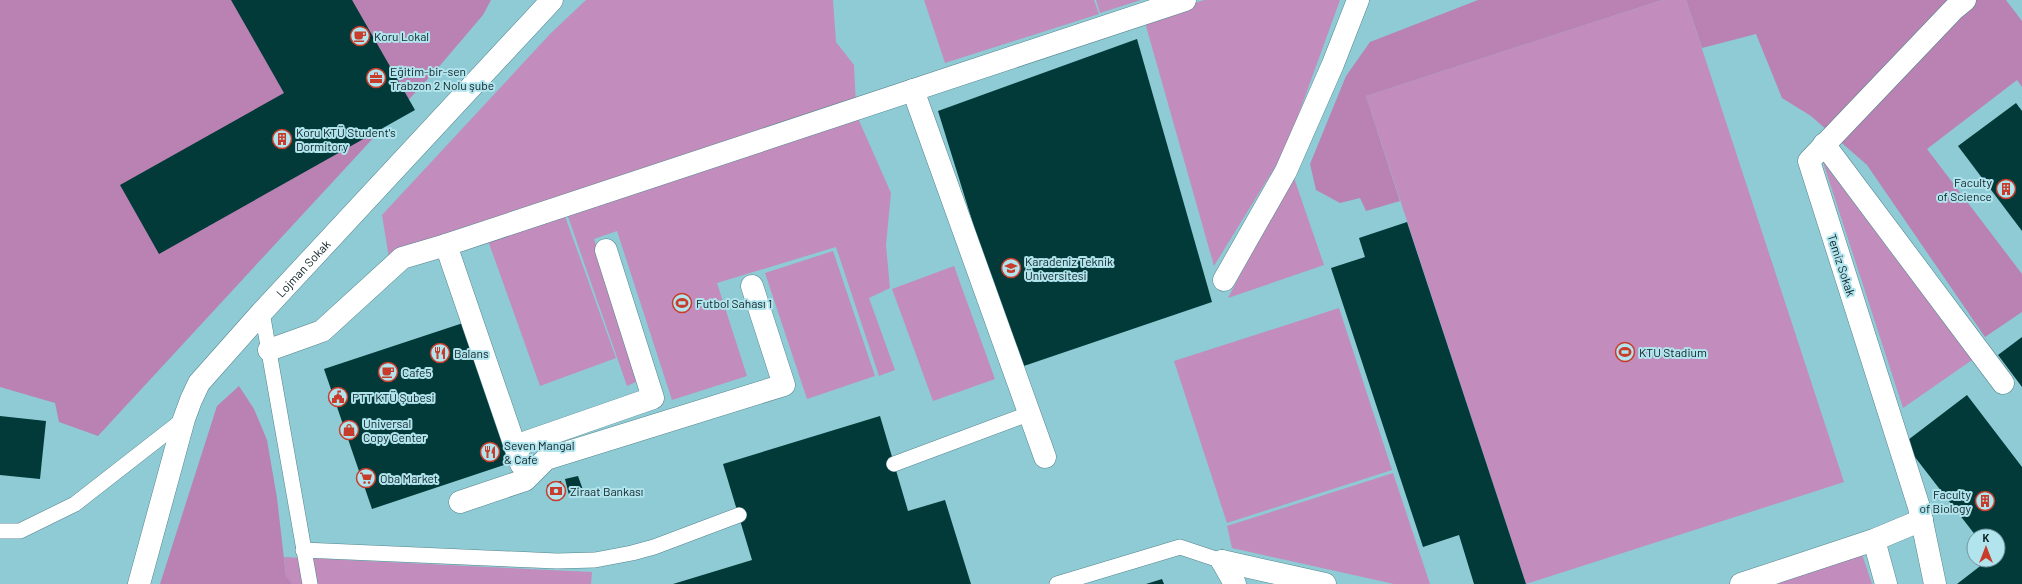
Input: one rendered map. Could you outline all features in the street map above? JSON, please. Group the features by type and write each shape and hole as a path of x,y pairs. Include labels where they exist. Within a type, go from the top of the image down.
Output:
{"street":[{"name":"Lojman Sokak","path":"139,584 184,419 190,400 199,383 262,312 552,0"},
{"path":"269,350 322,331 402,258 446,245 1185,0"},
{"path":"1224,280 1286,171 1333,64 1358,0"},
{"name":"Temiz Sokak","path":"1935,584 1922,520 1809,161 1964,0"},
{"path":"913,90 1028,414 1045,457"},
{"path":"1824,144 2003,383"},
{"path":"446,245 518,455 653,398 606,250"},
{"path":"460,502 525,480 546,459 784,384 752,286"},
{"path":"1741,584 1874,540 1922,520"},
{"path":"1874,540 1886,584"},
{"path":"1222,561 1235,584"},
{"path":"1222,561 1325,584"}],"lane":[{"path":"262,312 310,584"},
{"path":"894,464 1028,414"},
{"path":"0,532 20,532 76,504 184,419"},
{"path":"303,550 557,561 595,560 654,547 739,515"},
{"path":"1057,584 1180,547 1222,561"}],"shaded area":[{"name":"Karadeniz Teknik Üniversitesi","path":"0,0 2022,0 2022,584 0,584"},
{"path":"0,0 491,0 483,15 437,69 98,436 59,422 55,403 0,387"},
{"path":"586,0 833,0 836,42 854,65 856,106 389,258 382,215 551,33"},
{"path":"924,0 1094,0 1099,14 945,63"},
{"path":"1096,0 1141,0 1100,13"},
{"path":"1204,0 1340,0 1286,149 1214,266 1144,19"},
{"path":"1478,0 1662,0 1366,96 1400,201 1366,211 1360,198 1340,203 1316,190 1310,164 1346,76 1370,42"},
{"name":"KTU Stadium","path":"1662,0 1686,0 1844,482 1526,584 1366,96"},
{"path":"1686,0 2006,0 2022,21 2022,87 2017,80 1927,149 2022,274 2022,312 1985,337 1867,165 1811,116 1782,98 1756,34 1702,48"},
{"path":"857,116 891,193 886,245 890,288 869,298 895,370 879,376 836,247 717,283 747,376 672,400 617,231 594,239 640,380 627,386 565,208"},
{"path":"1823,162 1972,360 1903,408"},
{"path":"1293,175 1324,265 1228,298"},
{"path":"562,208 616,358 540,386 486,235"},
{"path":"833,251 875,376 807,399 765,273"},
{"path":"954,266 995,379 933,401 892,289"},
{"path":"1339,308 1392,470 1227,523 1174,361"},
{"path":"239,386 254,409 267,440 277,498 286,576 292,584 160,584 217,406"},
{"path":"1393,473 1430,584 1394,584 1232,548 1227,526"},
{"path":"1862,554 1872,584 1773,584"},
{"path":"284,557 592,572 591,584 292,584 286,577"}],"building":[{"name":"Koru KTÜ Student's Dormitory","path":"231,0 352,0 415,110 159,254 120,185 284,93"},
{"path":"1137,39 1212,302 1018,368 938,111"},
{"name":"Faculty of Science","path":"2016,103 2022,111 2022,231 1958,146"},
{"path":"1407,222 1526,584 1474,584 1459,535 1423,547 1331,268 1365,257 1359,238"},
{"path":"463,323 510,463 372,509 324,369"},
{"path":"2022,337 2022,387 1998,355"},
{"name":"Faculty of Biology","path":"1967,395 2022,467 2022,584 1957,584 1978,568 2006,568 2006,528 1970,528 1904,443"},
{"path":"0,416 46,421 40,479 0,475"},
{"path":"880,416 908,511 945,500 971,584 673,584 752,560 723,464"},
{"path":"578,476 583,490 569,495 565,479"},
{"name":"Ziraat Bankası","path":"561,481 565,496 551,500 547,485"},
{"path":"1162,579 1164,584 1146,584"}],"place":[{"name":"Koru Lokal","path":"360,36"},
{"name":"Eğitim-bir-sen Trabzon 2 Nolu şube","path":"376,78"},
{"name":"Koru KTÜ Student's Dormitory","path":"282,139"},
{"name":"Faculty of Science","path":"2006,189"},
{"name":"Karadeniz Teknik Üniversitesi","path":"1011,268"},
{"name":"Futbol Sahası 1","path":"682,303"},
{"name":"KTU Stadium","path":"1625,352"},
{"name":"Balans","path":"440,353"},
{"name":"Cafe5","path":"388,372"},
{"name":"PTT KTÜ Şubesi","path":"338,397"},
{"name":"Universal Copy Center","path":"349,430"},
{"name":"Seven Mangal & Cafe","path":"490,452"},
{"name":"Oba Market","path":"366,478"},
{"name":"Ziraat Bankası","path":"556,491"},
{"name":"Faculty of Biology","path":"1985,501"}]}
